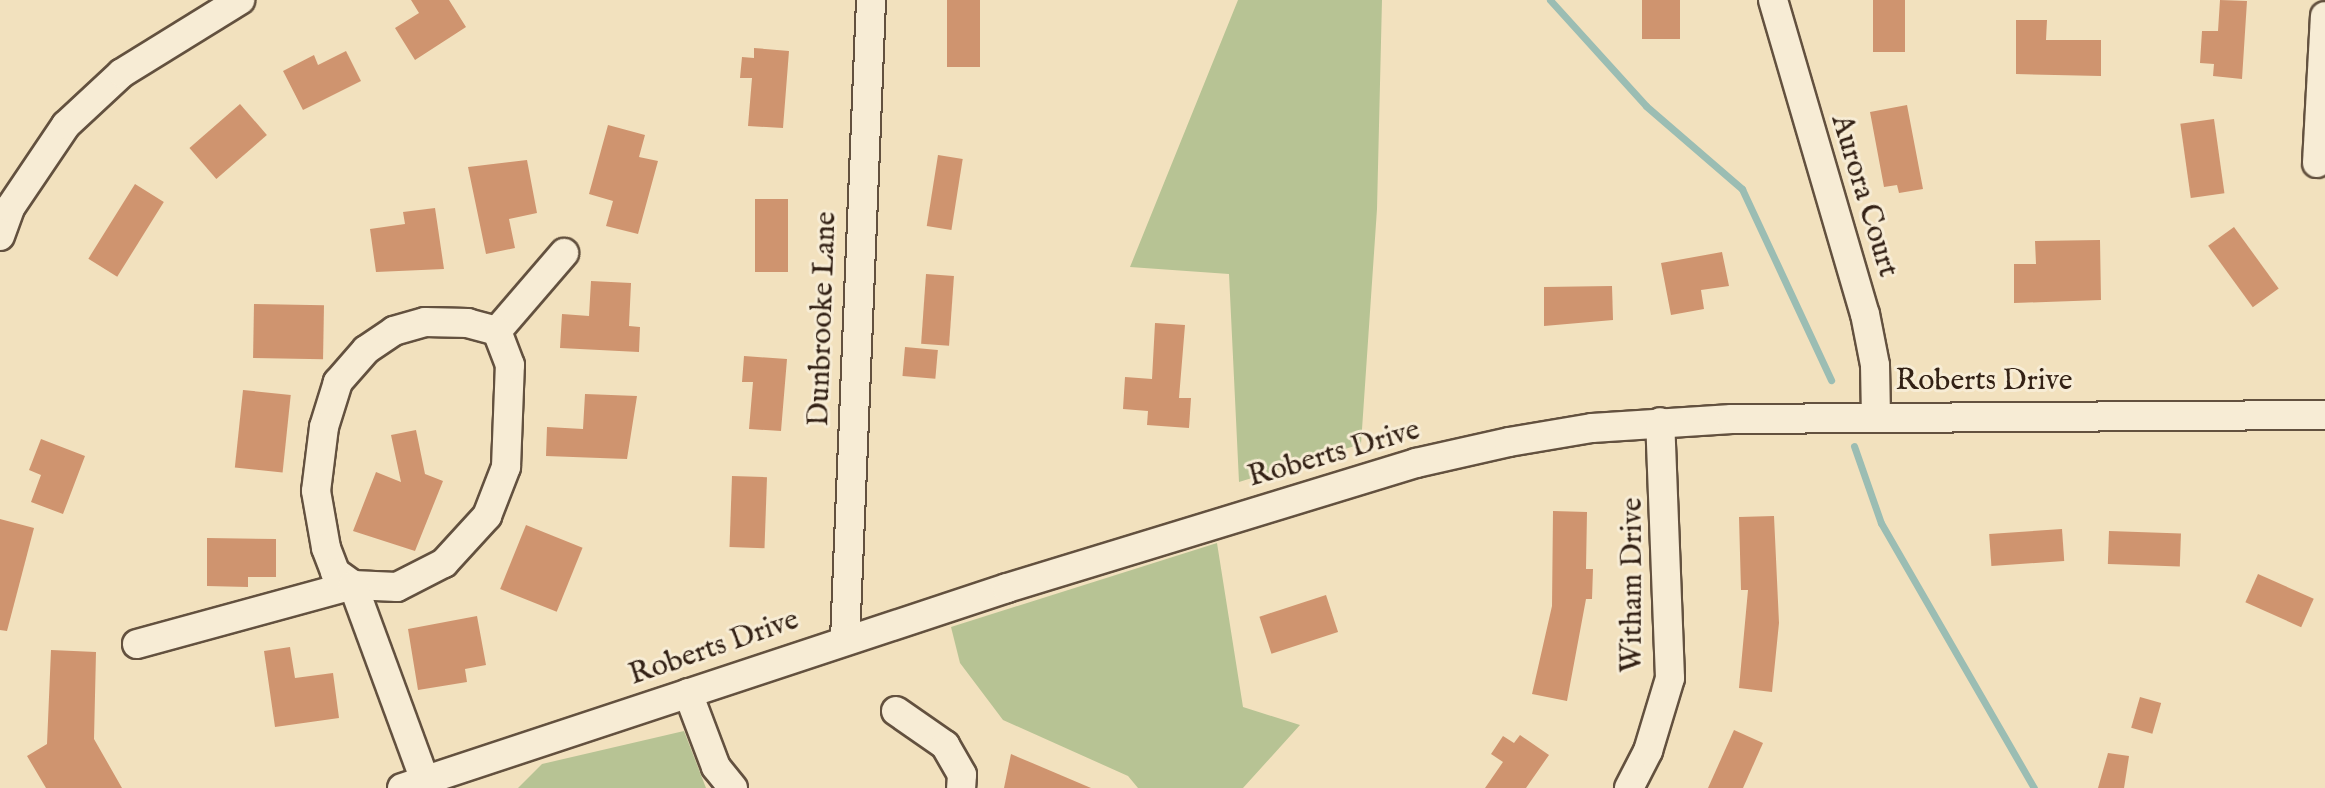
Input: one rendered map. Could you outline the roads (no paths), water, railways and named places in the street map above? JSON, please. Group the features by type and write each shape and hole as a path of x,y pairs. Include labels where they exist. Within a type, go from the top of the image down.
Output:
{"street":[{"path":"0,236 10,208 66,125 122,73 240,0"},
{"name":"Dunbrooke Lane","path":"845,640 871,0"},
{"name":"Aurora Court","path":"1773,0 1865,314 1875,365 1876,415"},
{"path":"2317,163 2325,16"},
{"path":"497,331 564,253"},
{"path":"413,784 353,585 335,572 316,491 324,427 338,382 366,350 394,331 425,322 468,323 497,331"},
{"path":"137,644 353,585 397,587 444,563 487,516 506,467 510,365 497,331"},
{"name":"Roberts Drive","path":"413,784 845,640 1416,463 1592,428 1660,422 1876,415 2325,415"},
{"name":"Witham Drive","path":"1629,788 1648,751 1670,678 1660,422"},
{"path":"688,693 716,767 733,788"},
{"path":"896,711 945,745 962,775 961,788"}],"waterway":[{"path":"1550,0 1646,106 1742,189 1831,380"},
{"path":"1854,446 1881,523 2034,788"}]}
